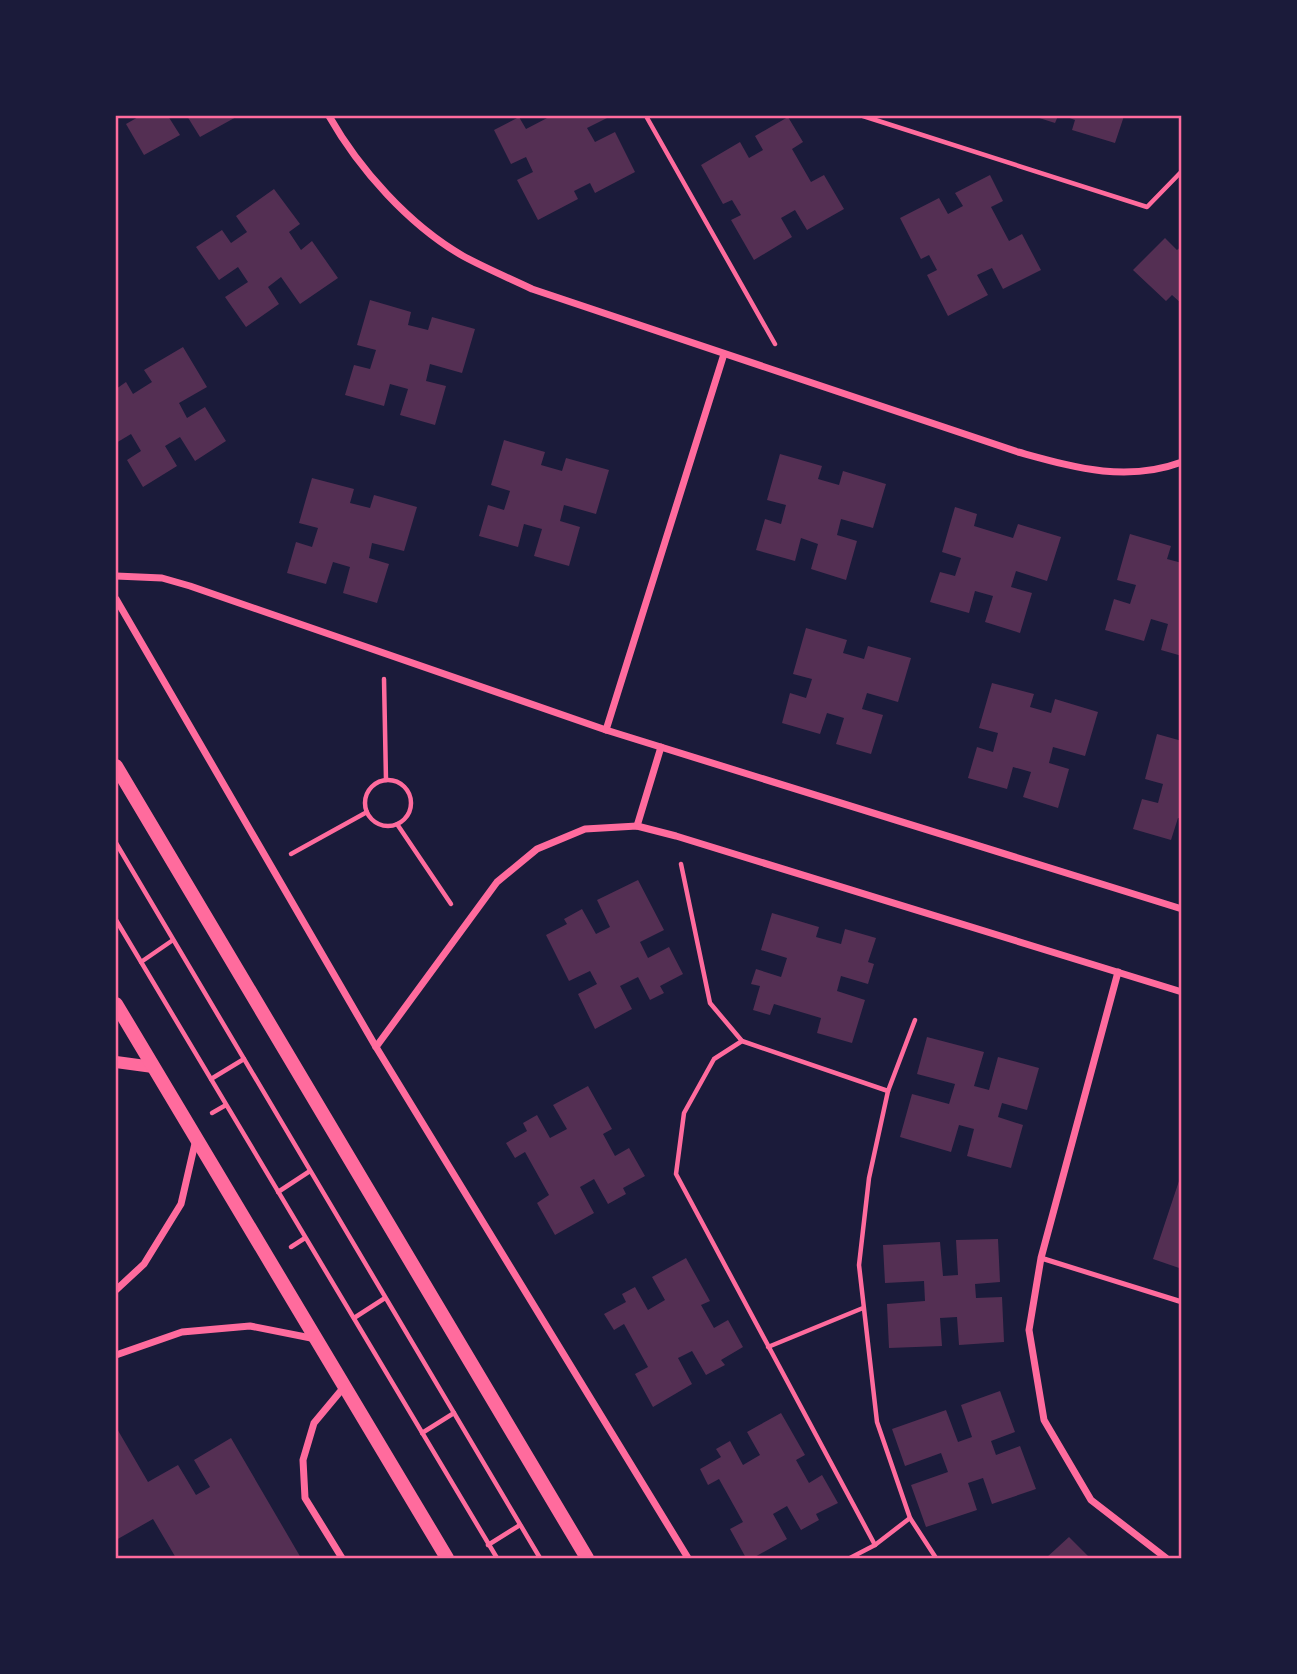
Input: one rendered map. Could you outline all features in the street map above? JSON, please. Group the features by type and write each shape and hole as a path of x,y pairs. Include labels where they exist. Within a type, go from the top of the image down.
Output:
{"main road":[{"path":"116,766 587,1559"},
{"path":"116,1004 447,1559"}],"street":[{"path":"329,116 347,147 399,206 461,255 532,289 1018,452 1087,471 1159,470 1181,462"},
{"path":"606,730 724,354"},
{"path":"116,576 162,578 190,586 606,730 1181,909"},
{"path":"116,599 376,1047 688,1559"},
{"path":"637,826 661,747"},
{"path":"376,1047 497,882 537,849 585,829 637,826 676,836 1181,992"},
{"path":"1118,972 1041,1258 1029,1330 1044,1420 1091,1500 1166,1559"},
{"path":"116,1062 153,1067"},
{"path":"116,1290 144,1264 181,1204 196,1138"},
{"path":"116,1355 181,1332 250,1326 316,1339"},
{"path":"342,1559 306,1498 303,1460 314,1423 344,1387"}],"lane":[{"path":"1041,1258 1181,1302"}],"path":[{"path":"646,116 793,375"},
{"path":"863,116 1147,207 1181,171"},
{"path":"384,653 386,780"},
{"path":"386,780 397,781 411,797 411,808 406,817 397,824 375,822 367,812 365,802 368,791 376,783 386,780"},
{"path":"270,865 367,812"},
{"path":"397,824 465,925"},
{"path":"676,836 709,1003 742,1041 888,1091"},
{"path":"116,843 540,1559"},
{"path":"116,920 497,1559"},
{"path":"141,962 173,940"},
{"path":"915,1020 888,1091 869,1178 859,1265 877,1422 910,1518 936,1559"},
{"path":"742,1041 714,1059 684,1113 676,1174 875,1545"},
{"path":"211,1079 244,1059"},
{"path":"278,1192 310,1171"},
{"path":"353,1318 385,1298"},
{"path":"768,1347 863,1308"},
{"path":"421,1433 454,1413"},
{"path":"850,1559 875,1545 910,1518"},
{"path":"488,1545 520,1525"}],"building":[{"path":"140,116 168,116 180,135 144,155 126,124"},
{"path":"187,116 238,116 200,137"},
{"path":"551,116 611,116 587,128 595,142 615,132 635,172 595,193 590,183 574,191 578,199 538,220 517,180 533,172 526,157 511,164 494,130 519,117 526,129"},
{"path":"1033,116 1058,116 1055,123"},
{"path":"1064,116 1124,116 1115,143 1072,130 1075,120"},
{"path":"788,117 803,142 792,149 811,182 824,175 844,209 807,230 795,210 781,218 792,237 754,260 731,220 741,215 732,200 723,204 701,165 740,142 749,158 763,150 755,136"},
{"path":"990,175 1003,201 991,207 1009,241 1022,234 1041,270 1003,289 992,268 977,275 988,295 948,316 927,275 937,270 929,255 921,259 900,218 939,198 948,214 963,206 955,193"},
{"path":"274,189 300,224 289,232 301,250 312,241 338,278 300,304 281,277 268,287 279,304 246,327 225,297 248,282 238,267 219,280 196,247 222,230 231,243 247,232 236,216"},
{"path":"1165,238 1177,250 1182,246 1182,304 1172,295 1166,301 1133,270"},
{"path":"370,300 411,312 408,325 428,330 432,317 475,329 462,373 430,364 426,381 446,386 435,425 400,415 408,389 390,384 384,406 345,395 354,365 370,369 376,350 357,345"},
{"path":"183,347 207,387 179,403 187,418 205,407 226,441 195,461 180,437 165,446 177,466 143,487 127,460 141,451 131,434 116,443 116,389 126,382 133,394 152,382 144,370"},
{"path":"504,440 545,452 541,465 562,471 566,458 609,470 596,514 564,505 560,521 580,527 569,566 534,556 542,529 524,524 518,547 479,536 488,505 504,510 510,491 491,485"},
{"path":"780,454 822,466 818,479 839,485 843,471 886,484 873,528 841,519 837,535 857,541 846,580 811,569 818,544 801,538 795,561 756,550 765,519 781,524 786,505 767,500"},
{"path":"312,478 354,489 350,503 370,508 374,495 417,507 404,551 372,543 369,558 389,564 377,603 343,593 350,567 333,562 326,584 287,573 296,542 312,547 318,528 299,523"},
{"path":"955,507 977,514 974,526 1013,538 1018,524 1061,537 1047,581 1016,571 1011,587 1032,593 1020,633 985,622 993,596 975,591 969,613 930,602 940,572 955,576 961,558 942,552"},
{"path":"1130,534 1171,546 1167,559 1182,563 1182,656 1161,650 1168,624 1151,619 1144,641 1105,630 1114,599 1130,604 1136,585 1117,580"},
{"path":"806,628 847,640 843,653 864,659 868,646 911,658 898,702 867,693 862,709 883,715 871,754 836,744 844,718 827,713 820,734 782,723 790,693 806,698 812,679 793,674"},
{"path":"992,683 1034,694 1030,707 1051,713 1055,699 1098,712 1085,756 1053,747 1049,763 1069,769 1058,808 1023,797 1031,772 1013,767 1007,789 968,778 977,747 993,752 998,733 979,728"},
{"path":"1157,734 1182,741 1182,819 1178,818 1171,840 1133,829 1142,799 1158,803 1163,784 1145,779"},
{"path":"638,880 664,930 640,942 648,958 669,947 683,974 660,986 664,993 650,1000 638,977 620,986 632,1009 595,1029 578,994 597,984 590,971 569,981 546,935 567,924 564,919 582,909 596,934 610,927 597,900"},
{"path":"772,913 819,927 816,937 841,944 845,929 876,938 868,962 874,964 868,984 841,976 837,991 865,1000 852,1043 817,1033 821,1018 774,1004 770,1015 753,1010 760,986 751,984 756,969 781,977 787,958 761,950"},
{"path":"927,1037 984,1052 974,1086 989,1090 998,1057 1039,1068 1027,1110 1002,1103 998,1117 1023,1125 1011,1168 967,1156 974,1129 959,1125 951,1152 900,1137 912,1094 949,1104 955,1084 917,1074"},
{"path":"588,1086 612,1129 603,1134 615,1156 629,1148 645,1176 623,1188 626,1194 608,1204 594,1179 580,1187 594,1213 555,1235 537,1203 549,1195 525,1152 515,1158 506,1143 527,1131 523,1123 537,1115 550,1138 567,1129 553,1105"},
{"path":"1182,1175 1182,1269 1153,1259"},
{"path":"998,1239 1000,1282 975,1284 976,1298 1002,1297 1004,1342 959,1345 957,1317 940,1318 942,1346 889,1348 887,1304 925,1301 924,1281 885,1283 883,1245 940,1242 943,1276 958,1275 956,1240"},
{"path":"686,1258 710,1301 701,1305 714,1328 728,1320 743,1347 721,1360 725,1365 706,1375 692,1351 678,1358 692,1384 653,1407 635,1374 648,1367 624,1324 614,1330 604,1314 626,1302 622,1294 635,1287 648,1310 665,1300 652,1277"},
{"path":"1000,1391 1015,1432 991,1441 996,1455 1020,1446 1036,1489 992,1504 983,1478 968,1483 977,1510 926,1527 911,1485 948,1472 941,1453 905,1466 892,1429 946,1410 958,1442 972,1437 961,1405"},
{"path":"781,1413 805,1455 796,1460 809,1483 822,1475 838,1503 816,1514 819,1520 801,1530 787,1506 773,1514 787,1539 753,1558 746,1558 730,1529 743,1522 719,1479 708,1485 700,1469 721,1457 716,1449 730,1441 743,1465 760,1455 747,1432"},
{"path":"116,1427 148,1482 178,1465 196,1495 210,1487 194,1460 231,1438 301,1558 176,1558 153,1519 116,1540"},
{"path":"1069,1537 1090,1558 1046,1558"}]}
